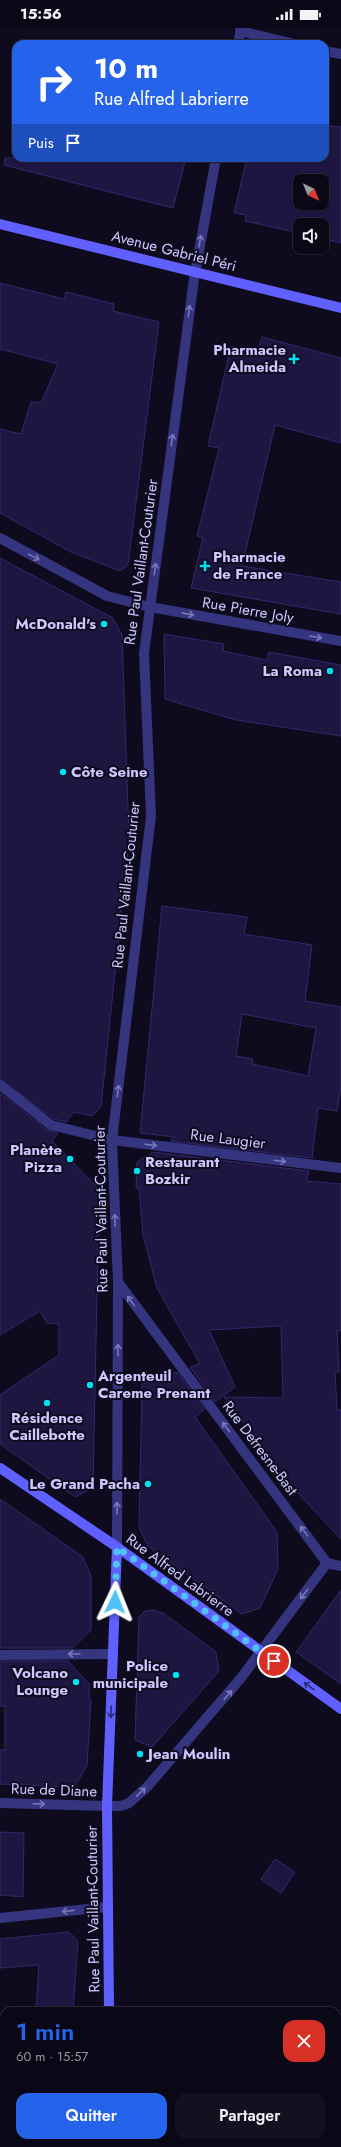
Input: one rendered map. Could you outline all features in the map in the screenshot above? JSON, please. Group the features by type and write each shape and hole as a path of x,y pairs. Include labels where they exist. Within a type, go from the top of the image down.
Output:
{"main road":[{"name":"Avenue Gabriel Péri","path":"0,224 341,308"},
{"name":"Rue Alfred Labrierre","path":"0,1468 117,1547 341,1709"},
{"name":"Rue Paul Vaillant-Couturier","path":"109,2007 107,1806 117,1547"}],"street":[{"path":"239,40 241,30 280,40"},
{"path":"329,52 341,54"},
{"name":"Rue Paul Vaillant-Couturier","path":"117,1547 118,1282 112,1140 151,816 144,653 195,272 215,162"},
{"name":"Rue Pierre Joly","path":"0,538 107,596 150,608 341,641"},
{"name":"Rue Laugier","path":"0,1085 51,1125 112,1140 341,1168"},
{"name":"Rue Defresne-Bast","path":"118,1282 327,1563"},
{"path":"327,1563 341,1566"},
{"name":"Rue de Diane","path":"0,1803 121,1806 129,1803 147,1787 233,1688 327,1563"},
{"path":"0,1655 113,1654"},
{"path":"0,1918 107,1907"}],"building":[{"path":"329,126 341,127 341,243 329,240 329,218 293,218 293,231 245,221 246,215 234,213 246,162 329,162"},
{"path":"5,158 12,158 12,162 185,162 173,208 4,165"},
{"path":"0,283 64,299 66,292 114,304 113,311 159,322 128,565 120,571 71,552 0,513 0,429 21,434 31,402 41,403 58,364 0,349"},
{"path":"262,337 341,358 341,443 275,425 242,566 341,582 341,614 191,588 203,538 197,536 219,448 208,446 231,346 257,353"},
{"path":"0,558 113,618 122,635 129,838 101,1107 92,1116 74,1112 66,1122 54,1119 0,1079"},
{"path":"164,634 224,644 223,651 267,660 269,652 341,665 341,736 236,720 165,699"},
{"path":"162,906 247,917 244,934 312,945 305,1001 341,1007 341,1086 337,1111 318,1108 312,1158 170,1141 175,1137 140,1133","holes":["242,1014 316,1028 308,1076 252,1064 253,1059 236,1056"]},
{"path":"0,1093 47,1130 58,1133 52,1141 96,1186 99,1195 93,1488 75,1497 0,1444 0,1395 59,1355 59,1324 47,1323 40,1311 0,1335"},
{"path":"153,1152 309,1171 306,1181 341,1184 341,1331 337,1330 339,1372 335,1372 337,1410 341,1410 341,1539 292,1487 224,1397 283,1398 281,1326 209,1330 235,1387 215,1402 190,1367 200,1364 157,1288 143,1235 139,1188 136,1188 137,1162"},
{"path":"177,1372 205,1409 195,1417 277,1532 278,1569 260,1608 242,1614 148,1546 139,1528 142,1384"},
{"path":"0,1499 83,1557 91,1576 91,1630 73,1648 0,1648"},
{"path":"341,1590 341,1684 296,1652"},
{"name":"Police municipale","path":"153,1610 163,1613 216,1652 219,1671 152,1747 135,1740 139,1617 145,1611"},
{"path":"0,1661 68,1661 89,1684 89,1699 91,1700 87,1766 74,1787 0,1784 0,1750 5,1750 5,1706 0,1706"},
{"path":"0,1832 24,1833 23,1897 0,1895"},
{"path":"275,1859 295,1872 281,1893 261,1879"},
{"path":"69,1932 78,1941 73,2007 36,2007 39,1965 0,1968 0,1939"}],"place":[{"name":"Pharmacie Almeida","path":"294,359"},
{"name":"Pharmacie de France","path":"205,566"},
{"name":"McDonald's","path":"104,624"},
{"name":"La Roma","path":"330,671"},
{"name":"Côte Seine","path":"63,772"},
{"name":"Planète Pizza","path":"70,1159"},
{"name":"Restaurant Bozkir","path":"137,1171"},
{"name":"Argenteuil Careme Prenant","path":"90,1385"},
{"name":"Résidence Caillebotte","path":"47,1403"},
{"name":"Le Grand Pacha","path":"148,1484"},
{"name":"Police municipale","path":"176,1675"},
{"name":"Volcano Lounge","path":"76,1682"},
{"name":"Jean Moulin","path":"140,1754"}],"route":[{"path":"115,1602 117,1547 274,1661"}]}
